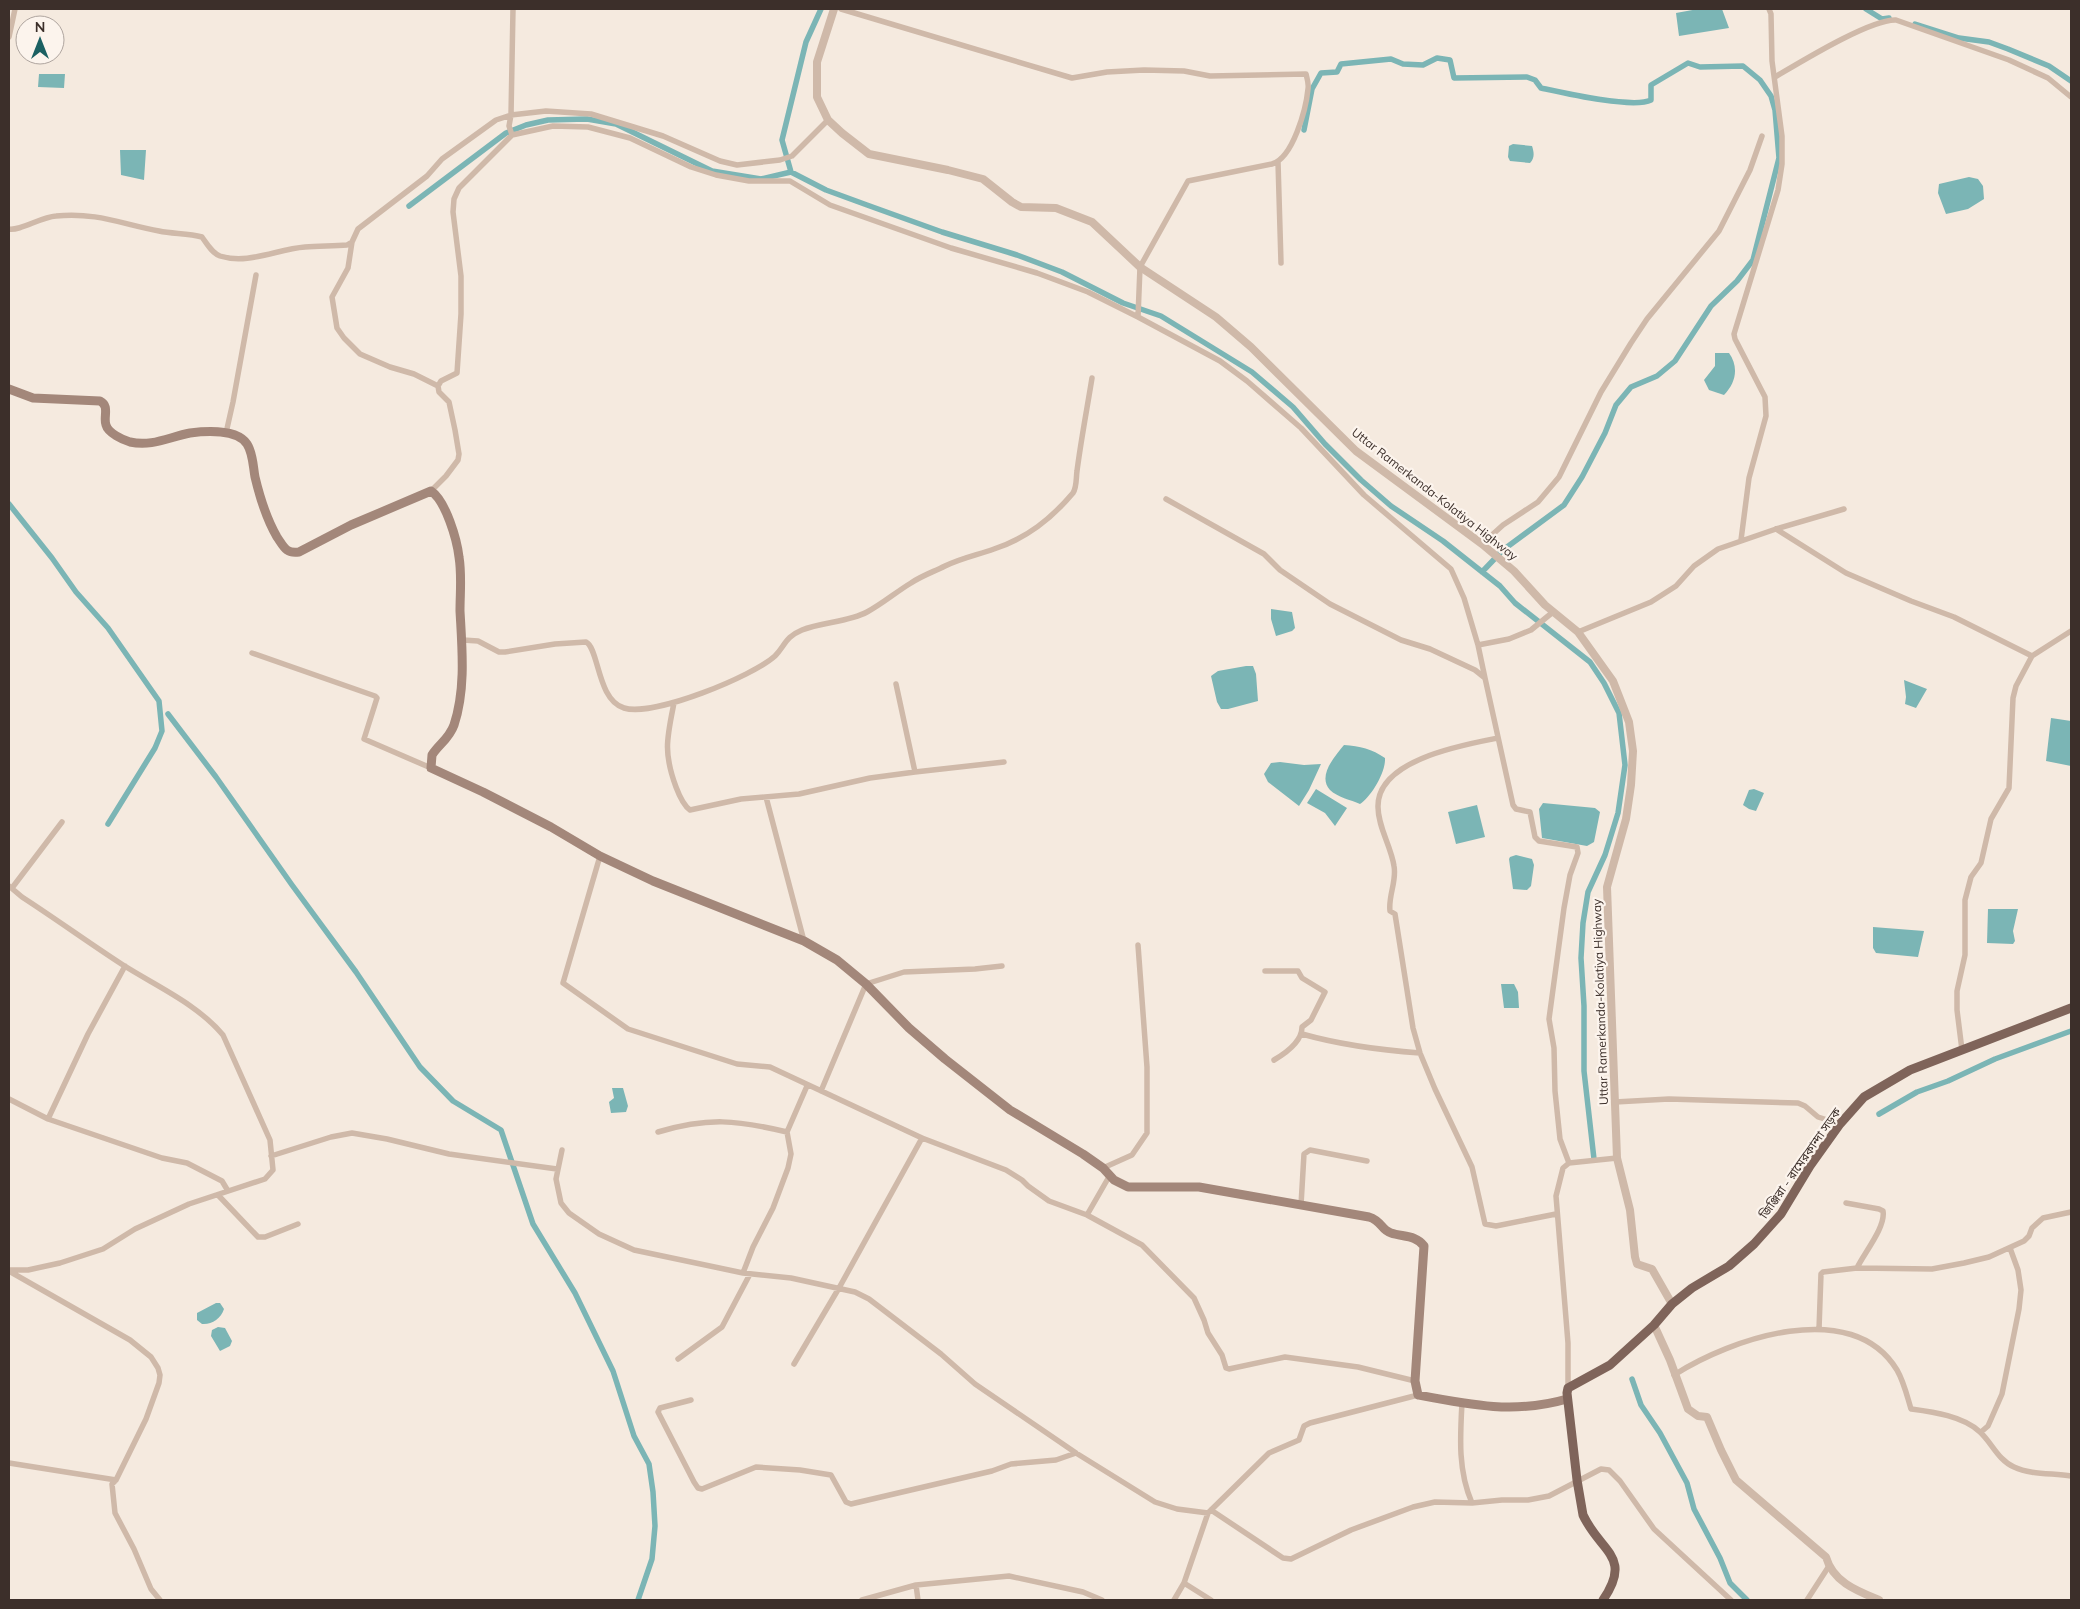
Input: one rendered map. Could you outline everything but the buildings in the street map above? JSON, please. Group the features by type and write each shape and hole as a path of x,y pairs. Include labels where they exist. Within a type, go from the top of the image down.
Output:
{"main road":[{"path":"9,389 32,398 100,401 106,408 106,426 110,432 130,442 150,444 190,433 226,433 241,437 249,446 257,485 268,522 285,550 291,554 299,552 351,525 431,491 439,500 452,528 459,557 463,640 460,698 454,725 446,741 432,755 432,768 551,827 600,856 653,882 804,941 837,960 866,984 909,1028 1010,1110 1083,1154 1106,1171 1114,1180 1128,1187 1199,1187 1301,1205 1377,1219 1388,1233 1415,1238 1424,1246 1415,1381 1418,1395 1462,1403 1510,1408 1529,1407 1567,1399"},
{"name":"জিঞ্জিরা - রামেরকান্দা সড়ক","path":"1568,1388 1610,1365 1654,1325 1672,1304 1692,1288 1729,1266 1754,1244 1774,1224 1810,1166 1840,1124 1864,1097 1910,1070 2071,1008"},
{"path":"1568,1388 1567,1399 1577,1480 1586,1519 1613,1558 1616,1566 1616,1575 1611,1588 1603,1600"}],"street":[{"path":"9,37 14,9"},
{"path":"511,134 509,126 511,115 513,9"},
{"name":"Uttar Ramerkanda-Kolatiya Highway","path":"834,9 817,69 817,97 828,120 842,133 869,154 948,170 983,180 1012,202 1022,207 1056,208 1092,222 1140,267 1216,317 1252,347 1356,450 1484,546 1514,571 1553,612 1578,632 1613,681 1629,722 1633,751 1626,819 1607,887 1617,1158 1622,1184 1628,1198 1635,1257 1638,1264 1652,1269 1672,1304"},
{"path":"841,9 1072,78 1107,72 1144,70 1184,71 1210,76 1306,74 1309,88 1296,135 1278,162 1188,181 1140,267 1138,315"},
{"path":"1741,540 1749,478 1766,416 1765,397 1734,334 1779,182 1782,164 1782,136 1772,61 1771,14 1769,9"},
{"path":"1775,77 1862,30 1889,20 1896,20 2009,60 2048,78 2071,97"},
{"path":"438,386 414,374 390,367 360,354 337,328 332,297 348,268 352,242 358,229 427,176 442,159 496,120 511,115 546,112 591,114 663,136 720,161 737,165 780,160 792,156 828,120"},
{"path":"431,491 454,465 459,454 449,402 439,392 438,386 441,381 456,373 459,349 461,276 453,212 454,200 460,188 511,134 553,126 588,127 630,138 691,167 716,175 749,181 790,181 830,205 951,248 1037,273 1097,296 1138,315 1220,361 1248,381 1301,428 1364,495 1452,569 1464,598 1478,645 1514,805 1516,809 1530,812 1533,817 1535,837 1539,841 1577,847 1578,853 1570,875 1564,908 1549,1019 1554,1048 1555,1091 1560,1139 1569,1163"},
{"path":"1484,546 1503,524 1538,502 1559,477 1601,392 1631,343 1647,319 1718,231 1750,170 1762,136"},
{"path":"1278,162 1281,263"},
{"path":"9,229 21,228 29,223 54,216 75,215 104,218 154,230 202,237 212,251 227,257 266,256 303,247 347,245 352,242"},
{"path":"226,433 256,275"},
{"path":"463,640 478,640 499,652 555,644 586,642 592,648 598,672 605,688 615,702 624,708 654,708 689,699 749,672 775,655 791,636 802,630 866,613 913,581 952,562 994,549 1026,536 1051,516 1075,490 1081,437 1092,378"},
{"path":"1166,499 1264,554 1280,570 1330,604 1401,640 1430,648 1475,670 1485,678"},
{"path":"1578,632 1651,602 1676,586 1694,566 1718,550 1776,528 1844,509"},
{"path":"1776,528 1846,573 1954,617 2032,656"},
{"path":"1478,645 1509,639 1531,630 1553,612"},
{"path":"1962,1050 1958,991 1965,955 1965,900 1971,878 1981,863 1992,819 2009,788 2013,698 2016,686 2032,656 2071,631"},
{"path":"252,653 375,696 364,739 432,768"},
{"path":"896,684 915,772"},
{"path":"674,703 668,735 667,759 672,776 686,807 690,810 742,799 798,794 915,772 1004,762"},
{"path":"1498,738 1457,747 1404,767 1389,778 1380,794 1378,808 1392,850 1395,869 1389,903 1390,911 1396,914 1413,1028 1420,1053 1472,1166 1486,1224 1496,1226 1556,1214"},
{"path":"766,796 804,941"},
{"path":"9,1270 28,1270 60,1263 103,1249 135,1229 189,1204 265,1179 273,1170 270,1140 250,1091 223,1035 214,1025 192,1007 125,966 10,887 62,822"},
{"path":"600,856 563,983 628,1029 737,1064 770,1067 807,1086 822,1091 922,1138 1006,1170 1049,1201 1087,1215 1142,1245 1194,1298 1208,1333 1222,1355 1228,1369 1285,1357 1358,1367 1415,1381"},
{"path":"1087,1215 1106,1171 1132,1155 1147,1134 1147,1067 1138,945"},
{"path":"48,1119 92,1026 125,966"},
{"path":"822,1091 866,984 904,972 1002,966"},
{"path":"1265,971 1298,971 1302,978 1325,991 1315,1014 1302,1027 1302,1034 1295,1044 1274,1060"},
{"path":"1302,1034 1335,1043 1370,1049 1420,1053"},
{"path":"742,1273 752,1247 773,1208 788,1168 791,1154 787,1132 807,1086"},
{"path":"9,1099 48,1119 162,1158 187,1163 222,1181 228,1191"},
{"path":"1615,1102 1668,1099 1798,1102 1818,1117 1840,1124"},
{"path":"658,1132 688,1123 706,1121 748,1123 787,1132"},
{"path":"271,1156 331,1137 352,1133 449,1154 549,1166 557,1169"},
{"path":"794,1364 840,1288 922,1138"},
{"path":"562,1150 556,1179 561,1203 568,1213 600,1234 634,1250 742,1273 791,1278 840,1288 869,1299 941,1354 976,1384 1076,1452 1155,1502 1177,1509 1210,1511 1283,1558 1291,1559 1351,1530 1413,1507 1434,1502 1472,1503 1528,1500 1550,1496 1577,1480 1601,1469 1609,1470 1620,1481 1654,1529 1731,1600"},
{"path":"1301,1205 1304,1154 1307,1151 1366,1161"},
{"path":"1568,1388 1568,1344 1556,1196 1563,1168 1569,1163 1617,1158"},
{"path":"218,1195 258,1237 265,1237 298,1224"},
{"path":"1846,1203 1879,1209 1883,1211 1884,1216 1874,1241 1857,1268"},
{"path":"1819,1329 1821,1274 1825,1271 1857,1268 1932,1269 1981,1259 2024,1241 2029,1236 2032,1228 2043,1218 2071,1212"},
{"path":"1981,1432 1988,1426 2002,1394 2019,1309 2021,1290 2018,1270 2010,1248"},
{"path":"9,1270 130,1340 151,1357 160,1375 146,1419 116,1480 112,1484 115,1513 152,1589 160,1600"},
{"path":"678,1359 722,1327 750,1274"},
{"path":"1654,1325 1670,1360 1688,1409 1698,1416 1707,1417 1736,1480 1826,1557 1829,1566 1839,1580 1878,1600"},
{"path":"1674,1375 1690,1365 1724,1350 1775,1334 1794,1330 1819,1329 1849,1333 1867,1342 1885,1356 1896,1370 1911,1409 1945,1415 1971,1425 1981,1432 2004,1461 2014,1467 2027,1471 2071,1476"},
{"path":"1174,1600 1184,1583 1210,1511 1269,1453 1299,1440 1304,1426 1328,1417 1418,1395"},
{"path":"690,1400 660,1408 658,1412 694,1482 698,1488 702,1489 756,1467 800,1470 830,1475 846,1502 851,1504 992,1471 1011,1464 1056,1460 1076,1452"},
{"path":"1462,1403 1460,1429 1462,1472 1472,1503"},
{"path":"9,1463 116,1480"},
{"path":"1808,1600 1829,1566"},
{"path":"862,1600 916,1585 1009,1576 1083,1592 1102,1600"},
{"path":"1184,1583 1211,1600"},
{"path":"916,1585 918,1600"}],"water":[{"path":"1698,9 1722,9 1729,28 1679,36 1676,13"},
{"path":"39,74 65,74 64,88 38,87"},
{"path":"1513,144 1532,146 1534,155 1530,163 1510,161 1508,157 1509,146"},
{"path":"120,150 146,150 144,180 121,175"},
{"path":"1969,177 1978,179 1983,186 1984,199 1968,209 1946,214 1938,193 1939,184"},
{"path":"1715,353 1729,353 1734,364 1735,375 1724,395 1709,390 1704,380 1715,366"},
{"path":"1271,609 1292,612 1295,628 1292,631 1276,636 1271,619"},
{"path":"1253,666 1256,674 1258,701 1221,709 1217,702 1211,676 1218,671"},
{"path":"1904,680 1927,689 1916,708 1905,704"},
{"path":"2051,718 2071,721 2071,766 2046,761"},
{"path":"1344,745 1366,748 1385,758 1385,764 1377,784 1369,796 1360,804 1336,795 1326,784 1326,773 1329,766"},
{"path":"1280,762 1304,765 1321,764 1299,806 1268,782 1264,774 1271,763"},
{"path":"1316,789 1347,808 1335,826 1325,813 1307,803"},
{"path":"1754,789 1764,793 1756,811 1743,805 1749,790"},
{"path":"1543,803 1595,808 1600,812 1594,842 1587,846 1542,838 1539,809"},
{"path":"1477,805 1485,837 1456,844 1448,812"},
{"path":"1516,855 1532,859 1534,865 1531,886 1527,890 1513,889 1509,859"},
{"path":"1988,909 2018,909 2013,931 2015,941 2013,944 1987,943"},
{"path":"1873,927 1924,931 1918,957 1876,953 1873,948"},
{"path":"1501,984 1514,984 1518,992 1519,1008 1504,1008"},
{"path":"612,1088 623,1088 628,1106 626,1112 611,1113 609,1102 614,1098"},
{"path":"216,1303 220,1303 224,1309 218,1318 205,1324 197,1320 197,1313"},
{"path":"218,1327 225,1328 232,1341 230,1346 220,1351 211,1336 212,1330"}],"waterway":[{"path":"791,172 782,140 806,42 821,9"},
{"path":"1866,9 1882,19 1889,18"},
{"path":"1915,24 1959,38 1989,42 2049,66 2071,81"},
{"path":"1304,130 1312,89 1321,73 1337,72 1341,64 1391,59 1403,64 1423,65 1437,58 1450,60 1454,78 1527,77 1535,80 1541,88 1629,103 1651,100 1651,85 1688,63 1700,67 1743,66 1760,80 1771,96 1775,110 1779,158 1753,260 1737,281 1711,306 1675,361 1657,376 1631,387 1616,405 1605,433 1582,477 1564,505 1503,550 1482,572"},
{"path":"409,206 506,133 526,125 548,120 587,119 616,124 712,171 761,179 791,172 826,190 942,232 1017,255 1062,272 1123,303 1161,316 1252,372 1293,407 1325,444 1361,480 1391,506 1443,541 1500,586 1515,603 1590,662 1604,683 1619,713 1625,765 1618,813 1605,855 1588,892 1583,923 1581,958 1584,1006 1584,1071 1594,1159"},
{"path":"9,504 52,558 76,592 108,628 159,701 162,731 155,748 108,824"},
{"path":"168,714 216,777 356,972 420,1067 453,1101 501,1130 533,1224 575,1293 613,1371 634,1436 649,1464 655,1526 652,1559 638,1600"},
{"path":"1879,1114 1917,1092 1948,1081 1995,1059 2071,1031"},
{"path":"1632,1379 1641,1405 1660,1433 1687,1483 1694,1509 1720,1558 1730,1583 1747,1600"}]}
